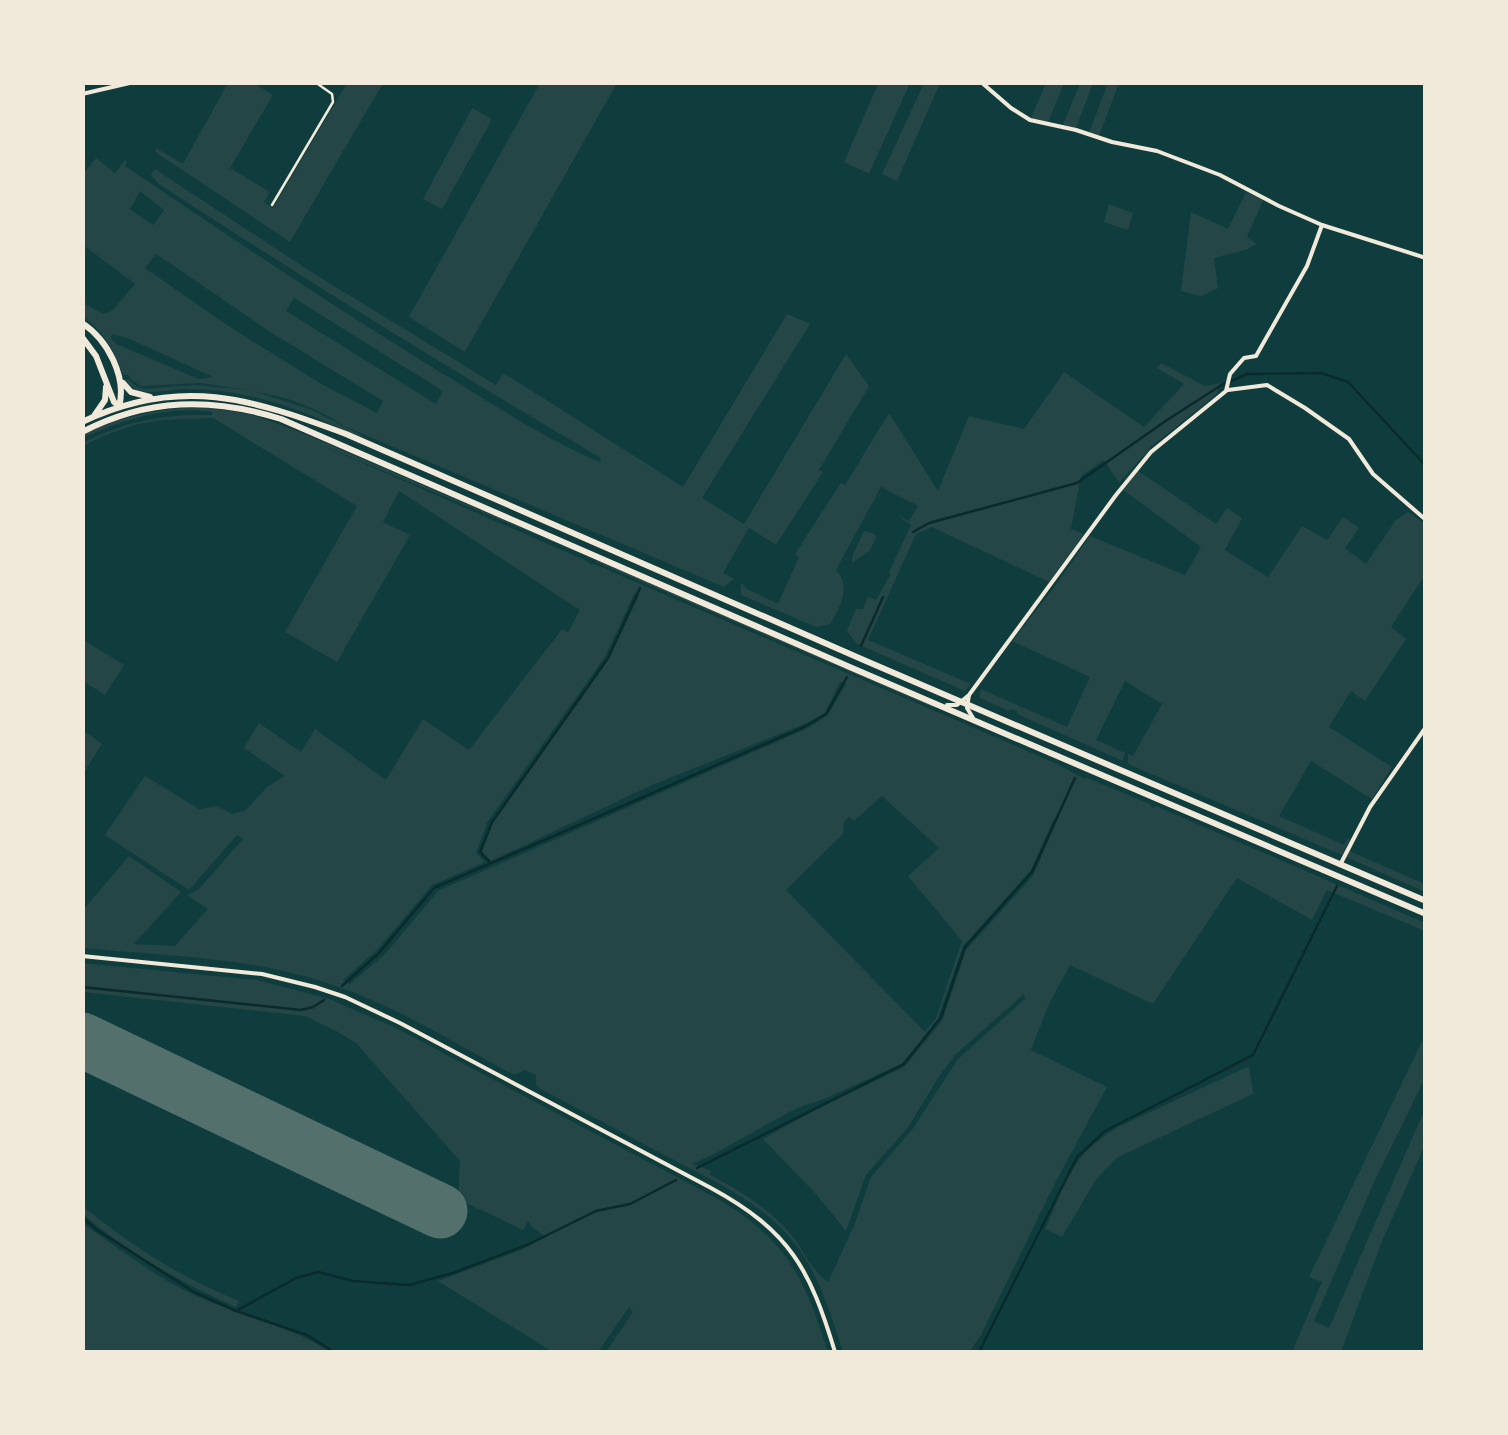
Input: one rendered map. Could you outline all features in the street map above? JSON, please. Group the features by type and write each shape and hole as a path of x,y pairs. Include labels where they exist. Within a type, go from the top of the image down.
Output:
{"main road":[{"path":"82,323 102,342 131,392 162,398"},
{"path":"82,337 96,356 114,402 130,412"},
{"path":"113,417 122,398 120,379"},
{"path":"93,416 105,400 106,384"},
{"path":"82,422 119,407 185,396 230,398 274,408 346,434 1426,902"},
{"path":"82,432 113,417 159,406 223,404 282,420 1426,914"}],"street":[{"path":"82,94 134,82"},
{"path":"981,82 1030,120 1156,151 1220,175 1322,225 1426,258"},
{"path":"1226,390 1230,374 1244,358 1256,356 1307,266 1322,225"},
{"path":"82,360 82,373"},
{"path":"964,704 1151,452 1226,390 1267,385 1305,408 1349,439 1373,474 1426,520"},
{"path":"939,705 964,704"},
{"path":"964,704 970,716 980,723"},
{"path":"1340,864 1370,807 1426,727"},
{"path":"82,956 239,970 286,979 362,1004 440,1043 755,1214 779,1236 801,1265 822,1308 835,1352"}],"lane":[{"path":"272,205 333,102 332,94 315,82"}],"shaded area":[{"path":"879,82 910,83 869,174 844,162"},
{"path":"228,83 253,83 273,95 230,168 270,192 264,202 273,208 347,83 383,83 290,242 155,152 156,148 183,164"},
{"path":"540,83 617,83 465,352 409,317"},
{"path":"924,83 940,83 897,181 882,174"},
{"path":"1046,83 1064,83 1048,123 1031,118"},
{"path":"1080,83 1093,83 1076,128 1063,125"},
{"path":"1108,83 1119,83 1099,136 1089,133"},
{"path":"472,108 492,119 442,209 423,199"},
{"path":"96,158 115,173 125,160 125,166 360,322 519,420 600,462 601,458 378,324 159,184 151,175 155,169 308,270 496,385 503,374 510,377 683,487 787,314 810,324 702,498 744,524 846,354 869,386 819,470 823,472 776,545 749,528 723,573 734,579 724,587 344,426 300,403 253,391 312,410 367,438 295,409 247,396 199,389 137,390 125,380 145,389 194,385 247,390 201,383 141,386 123,375 108,343 83,317 82,302 103,314 112,311 135,284 83,245 83,174","holes":["140,191 164,210 153,225 130,209","156,254 272,333 383,401 377,413 323,385 233,329 145,268","294,298 443,391 436,404 286,311","112,334 130,339 213,377 199,379 116,344"]},
{"path":"1246,192 1263,200 1247,237 1257,244 1214,258 1218,288 1201,296 1181,291 1191,212 1228,229"},
{"path":"1109,204 1133,213 1128,230 1104,222"},
{"path":"1161,363 1205,386 1221,383 1216,395 1152,446 1119,483 1104,460 1081,476 1071,529 1084,534 1049,582 932,527 916,534 868,640 971,684 965,691 857,644 847,631 856,609 863,609 868,597 876,600 891,574 911,525 897,515 909,521 918,506 881,487 836,570 844,590 830,624 816,627 741,595 741,582 778,604 799,557 795,554 841,483 845,485 889,413 938,491 969,416 1024,429 1064,372 1144,427 1184,384 1157,368"},
{"path":"188,408 250,414 300,432 589,557 319,444 591,565 1425,923 1425,931 1327,890 1312,920 1237,878 1153,1004 1070,965 1031,1050 1107,1087 980,1337 969,1352 843,1352 813,1272 798,1248 771,1219 721,1185 539,1088 536,1075 524,1070 512,1074 379,1003 303,976 209,959 83,948 83,910 129,856 181,892 134,944 175,946 208,909 187,895 198,890 243,839 237,835 189,890 105,835 145,776 199,809 218,806 232,814 246,810 267,787 285,776 244,748 259,723 301,752 315,729 386,780 423,719 469,750 562,629 568,632 580,610 399,491 383,522 410,535 337,662 285,632 357,506 213,418 134,425 83,446 98,435 145,420 212,415 195,410 162,412 83,438 82,435 127,418 157,411","holes":["635,592 639,595 609,659 493,823 482,852 491,861 652,785 807,723 825,713 840,682 846,684 828,715 810,727 438,891 385,954 350,984 343,980 378,949 432,885 485,862 476,853 488,821 605,657","1073,783 1033,876 966,950 942,1021 904,1067 763,1139 846,1231 866,1175 909,1126 955,1055 1024,994 1025,999 958,1059 912,1130 871,1177 828,1282 770,1214 709,1174 712,1171 692,1164 797,1108 901,1064 936,1024 963,946 1031,870","882,796 939,848 908,876 962,941 936,1018 925,1032 786,890 843,834 844,822 849,817 854,821"]},
{"path":"1138,471 1216,524 1227,508 1242,518 1225,550 1268,577 1302,526 1327,540 1343,517 1359,528 1345,548 1366,564 1396,520 1408,512 1425,524 1425,575 1391,627 1406,639 1365,701 1351,691 1329,727 1392,767 1372,799 1311,761 1279,816 1344,845 1348,838 1342,855 1128,764 1128,754 1133,756 1162,704 1125,681 1096,740 1125,753 1123,761 1017,711 979,698 981,689 1067,727 1090,677 1012,641 1090,536 1185,575 1201,547 1123,490"},
{"path":"864,531 876,538 870,550 852,563 853,554"},
{"path":"596,562 934,706 934,708"},
{"path":"82,639 124,665 105,695 83,681"},
{"path":"83,730 102,744 83,774"},
{"path":"1349,851 1425,884 1425,892 1347,857"},
{"path":"82,963 257,980 329,999 396,1028 742,1215 790,1263 811,1302 828,1352 606,1352 633,1312 629,1307 598,1352 553,1352 438,1281 546,1237 528,1221 523,1230 458,1199 460,1161 356,1043 305,1016 83,992"},
{"path":"1425,1035 1425,1078 1374,1182 1314,1321 1329,1328 1425,1109 1425,1145 1382,1241 1341,1352 1292,1352 1322,1282 1309,1277"},
{"path":"1249,1066 1253,1094 1118,1157 1097,1178 1062,1237 1045,1229 1072,1171 1096,1143 1118,1127"},
{"path":"83,1206 157,1260 239,1301 236,1307 137,1254 83,1214"},
{"path":"82,1223 179,1287 330,1352 83,1352"}],"waterway":[{"path":"913,532 929,523 1077,483 1220,386 1247,374 1321,373 1348,382 1426,466"},
{"path":"489,861 480,852 492,822 608,658 640,588"},
{"path":"861,646 883,597"},
{"path":"342,986 378,954 434,888 804,727 826,714 847,677"},
{"path":"697,1168 904,1064 941,1017 965,947 1032,872 1075,778"},
{"path":"979,1352 1077,1157 1105,1131 1253,1055 1337,886"},
{"path":"82,987 301,1010 324,1000"},
{"path":"236,1311 296,1278 318,1272 353,1281 409,1285 453,1273 529,1244 596,1211 630,1204 676,1180"},
{"path":"82,1217 194,1292 307,1335 334,1352"}],"runway":[{"path":"82,1040 440,1211"}]}
